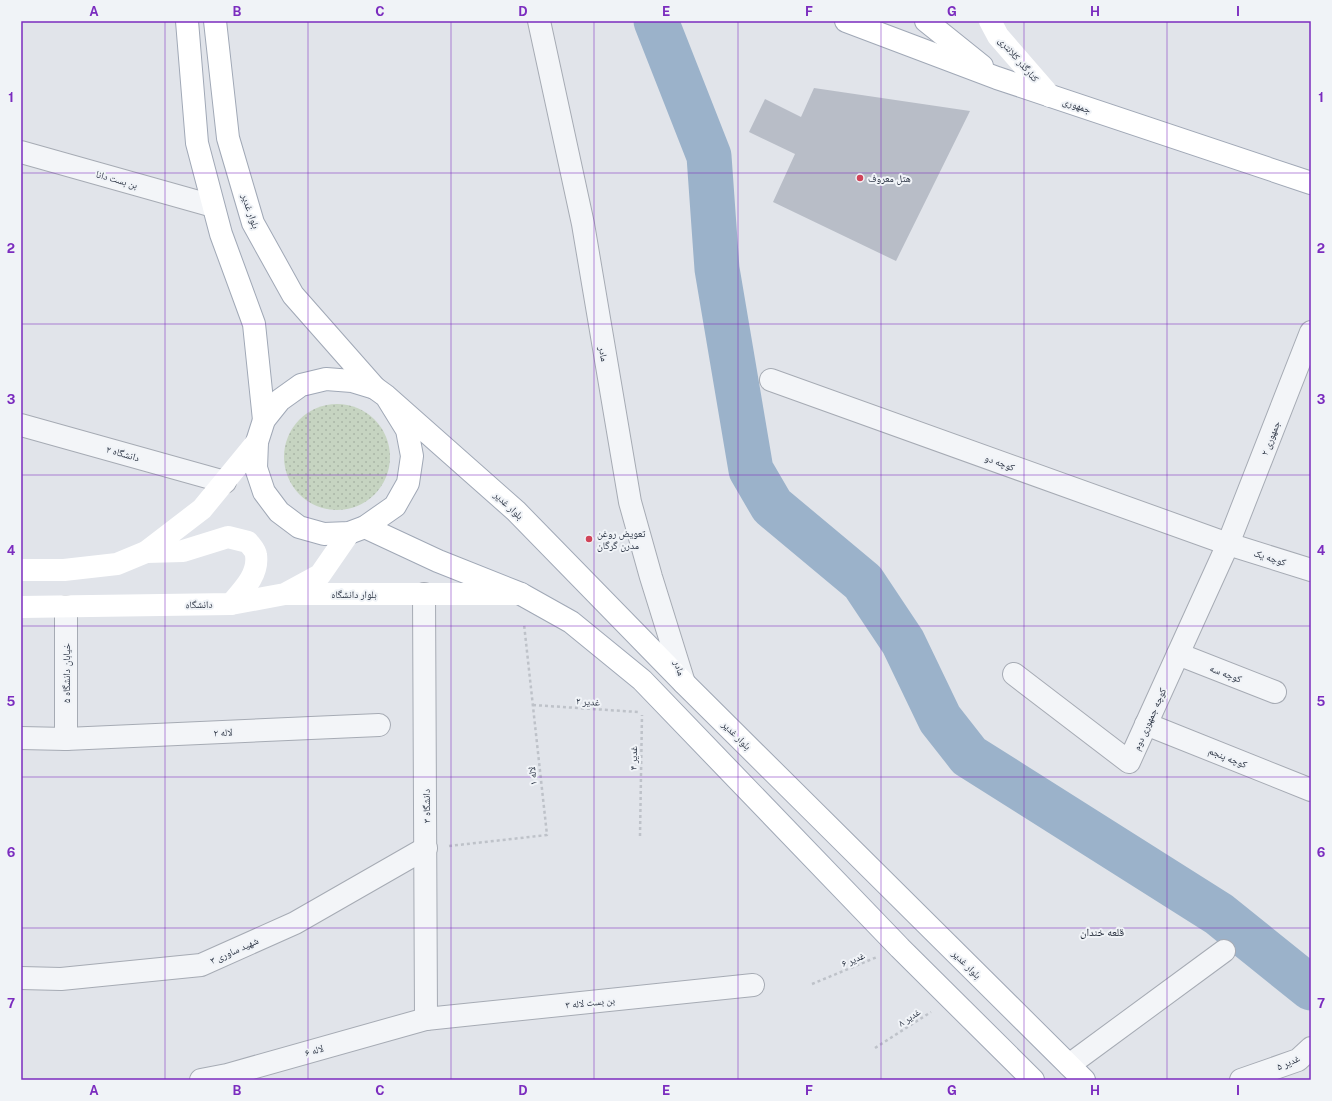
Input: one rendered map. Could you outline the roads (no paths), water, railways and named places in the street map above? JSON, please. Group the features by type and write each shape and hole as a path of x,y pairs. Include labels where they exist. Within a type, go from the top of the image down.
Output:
{"main road":[{"path":"186,21 197,143 220,234 254,324 264,420"},
{"name":"بلوار غدیر","path":"215,21 228,138 253,223 293,295 380,392 516,511 684,683 1076,1073"},
{"name":"جمهوری","path":"846,21 997,78 1311,183"},
{"path":"926,21 997,78"},
{"name":"کنارگذر کلانتری","path":"990,21 998,36 1050,96"},
{"path":"326,379 352,381 380,392 408,430 412,456 408,483 395,506 357,530 324,534 299,527 279,512 264,492 256,468 257,442 264,420 280,400 301,385 326,379"},
{"path":"21,570 64,570 117,564 146,552 202,509 257,442"},
{"path":"357,530 521,594 571,622 642,680 900,948 1033,1080"},
{"name":"دانشگاه","path":"21,607 231,604 285,594 320,575 357,530"},
{"path":"146,552 183,551 228,537 248,542 256,555 255,571 247,586 231,604"},
{"name":"بلوار دانشگاه","path":"285,594 424,594"},
{"path":"424,594 521,594"}],"street":[{"name":"مادر","path":"539,21 583,224 630,502 651,577 684,683"},
{"name":"بن بست دانا","path":"21,152 213,206"},
{"name":"۲ جمهوری","path":"1228,544 1311,332"},
{"name":"کوچه دو","path":"771,380 1228,544"},
{"name":"دانشگاه ۲","path":"21,425 225,482"},
{"name":"کوچه یک","path":"1228,544 1311,570"},
{"name":"کوچه جمهوری دوم","path":"1014,674 1129,762 1228,544"},
{"name":"۳ دانشگاه","path":"424,594 426,1019"},
{"name":"خیابان دانشگاه ۵","path":"66,607 66,739"},
{"name":"کوچه سه","path":"1178,654 1275,692"},
{"name":"کوچه پنجم","path":"1146,724 1311,790"},
{"name":"۲ لاله","path":"21,738 66,739 379,725"},
{"name":"۳ شهید ساوری","path":"21,978 61,979 201,965 295,923 426,848"},
{"path":"1076,1073 1224,951"},
{"name":"بن بست لاله ۳","path":"426,1019 753,985"},
{"name":"لاله ۶","path":"201,1080 228,1075 426,1019"},
{"name":"غدیر ۵","path":"1241,1080 1298,1060 1311,1048"}],"waterway":[{"path":"656,21 709,156 717,269 751,470 772,506 863,582 903,642 940,719 969,756 1219,914 1311,988"}],"place":[{"name":"هتل معروف","path":"860,178"},
{"name":"تعویض روغن مدرن گرگان","path":"589,539"}],"district":[{"name":"قلعه خندان","path":"1102,932"}]}
